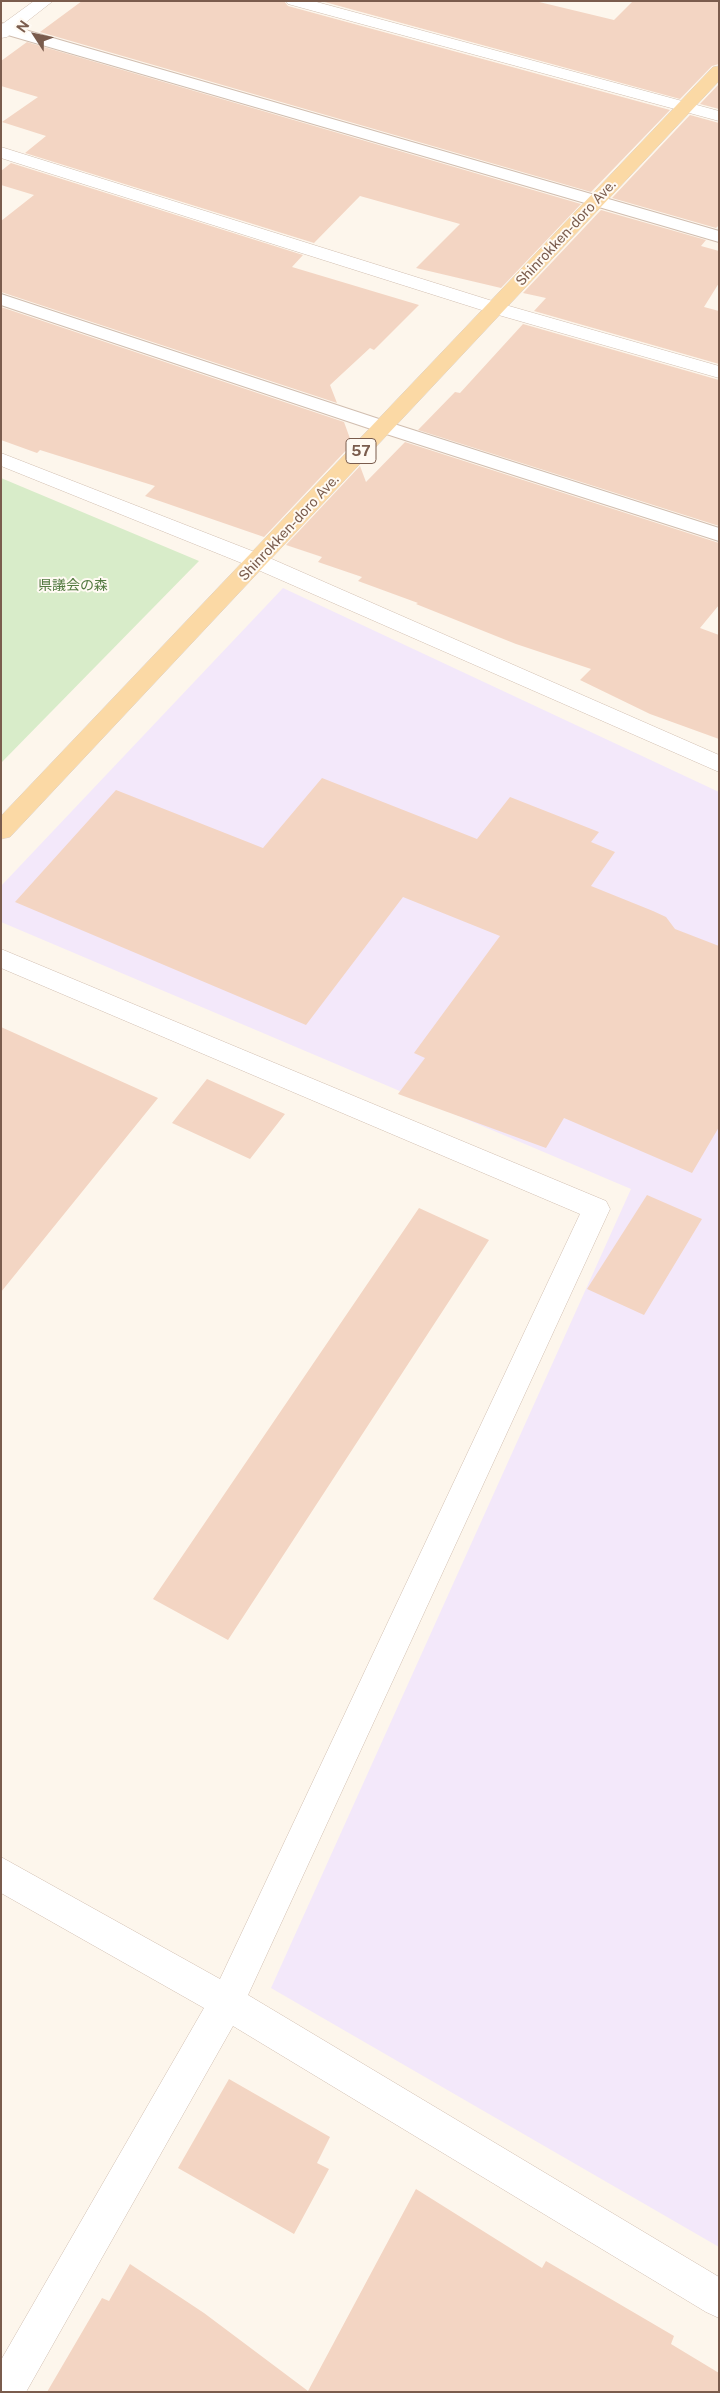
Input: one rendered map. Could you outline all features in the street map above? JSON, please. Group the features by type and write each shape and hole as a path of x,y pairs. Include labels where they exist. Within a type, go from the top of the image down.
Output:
{"main road":[{"name":"Shinrokken-doro Ave.","path":"1,831 719,71"}],"street":[{"path":"3,30 44,1"},
{"path":"294,1 719,116"},
{"path":"1,152 495,308 719,372"},
{"path":"1,459 257,561 719,764"},
{"path":"1,958 596,1209 227,2002 7,2388"},
{"path":"1,1874 227,2002 719,2299"}],"lane":[{"path":"3,30 719,237"},
{"path":"1,299 384,427 719,535"}],"shaded area":[{"path":"283,588 719,792 719,2247 271,1988 631,1189 1,922 1,886"}],"green space":[{"name":"県議会の森","path":"1,478 199,561 1,763"}],"building":[{"path":"82,1 284,1 288,6 670,110 591,192 40,32"},
{"path":"321,1 535,1 614,20 633,1 719,1 719,64 712,66 680,99"},
{"path":"27,42 581,204 501,288 416,268 460,224 360,196 314,243 25,153 46,136 2,122 38,97 1,86 1,61"},
{"path":"719,84 719,109 700,104"},
{"path":"690,115 719,123 719,225 716,228 612,198"},
{"path":"11,163 303,255 292,267 419,305 374,350 370,348 330,385 337,403 1,292 1,221 34,195 1,185 1,171"},
{"path":"601,210 706,240 701,246 719,251 719,283 704,307 719,311 719,364 534,311 546,298 523,293"},
{"path":"1,307 344,422 352,444 264,537 145,496 155,486 40,450 37,453 1,440"},
{"path":"523,324 719,380 719,526 418,430 455,392 460,393"},
{"path":"405,442 719,543 719,605 700,628 719,635 719,739 650,714 580,680 591,669 516,644 416,604 418,603 358,581 362,577 318,562 322,557 286,545 360,466 366,482"},
{"path":"322,778 477,839 510,797 599,832 591,842 615,852 591,886 666,917 675,929 719,946 719,1127 692,1173 564,1118 546,1148 398,1094 425,1058 414,1053 500,936 403,897 306,1025 15,902 116,790 263,848"},
{"path":"1,1027 158,1098 1,1292"},
{"path":"207,1079 285,1114 250,1159 172,1123"},
{"path":"647,1195 702,1219 644,1315 587,1289"},
{"path":"419,1208 489,1240 228,1640 153,1599"},
{"path":"229,2079 330,2137 317,2163 329,2169 294,2234 178,2168"},
{"path":"416,2189 542,2268 546,2261 674,2336 671,2344 719,2373 719,2392 47,2392 102,2298 109,2301 130,2264 204,2313 308,2391"}]}
